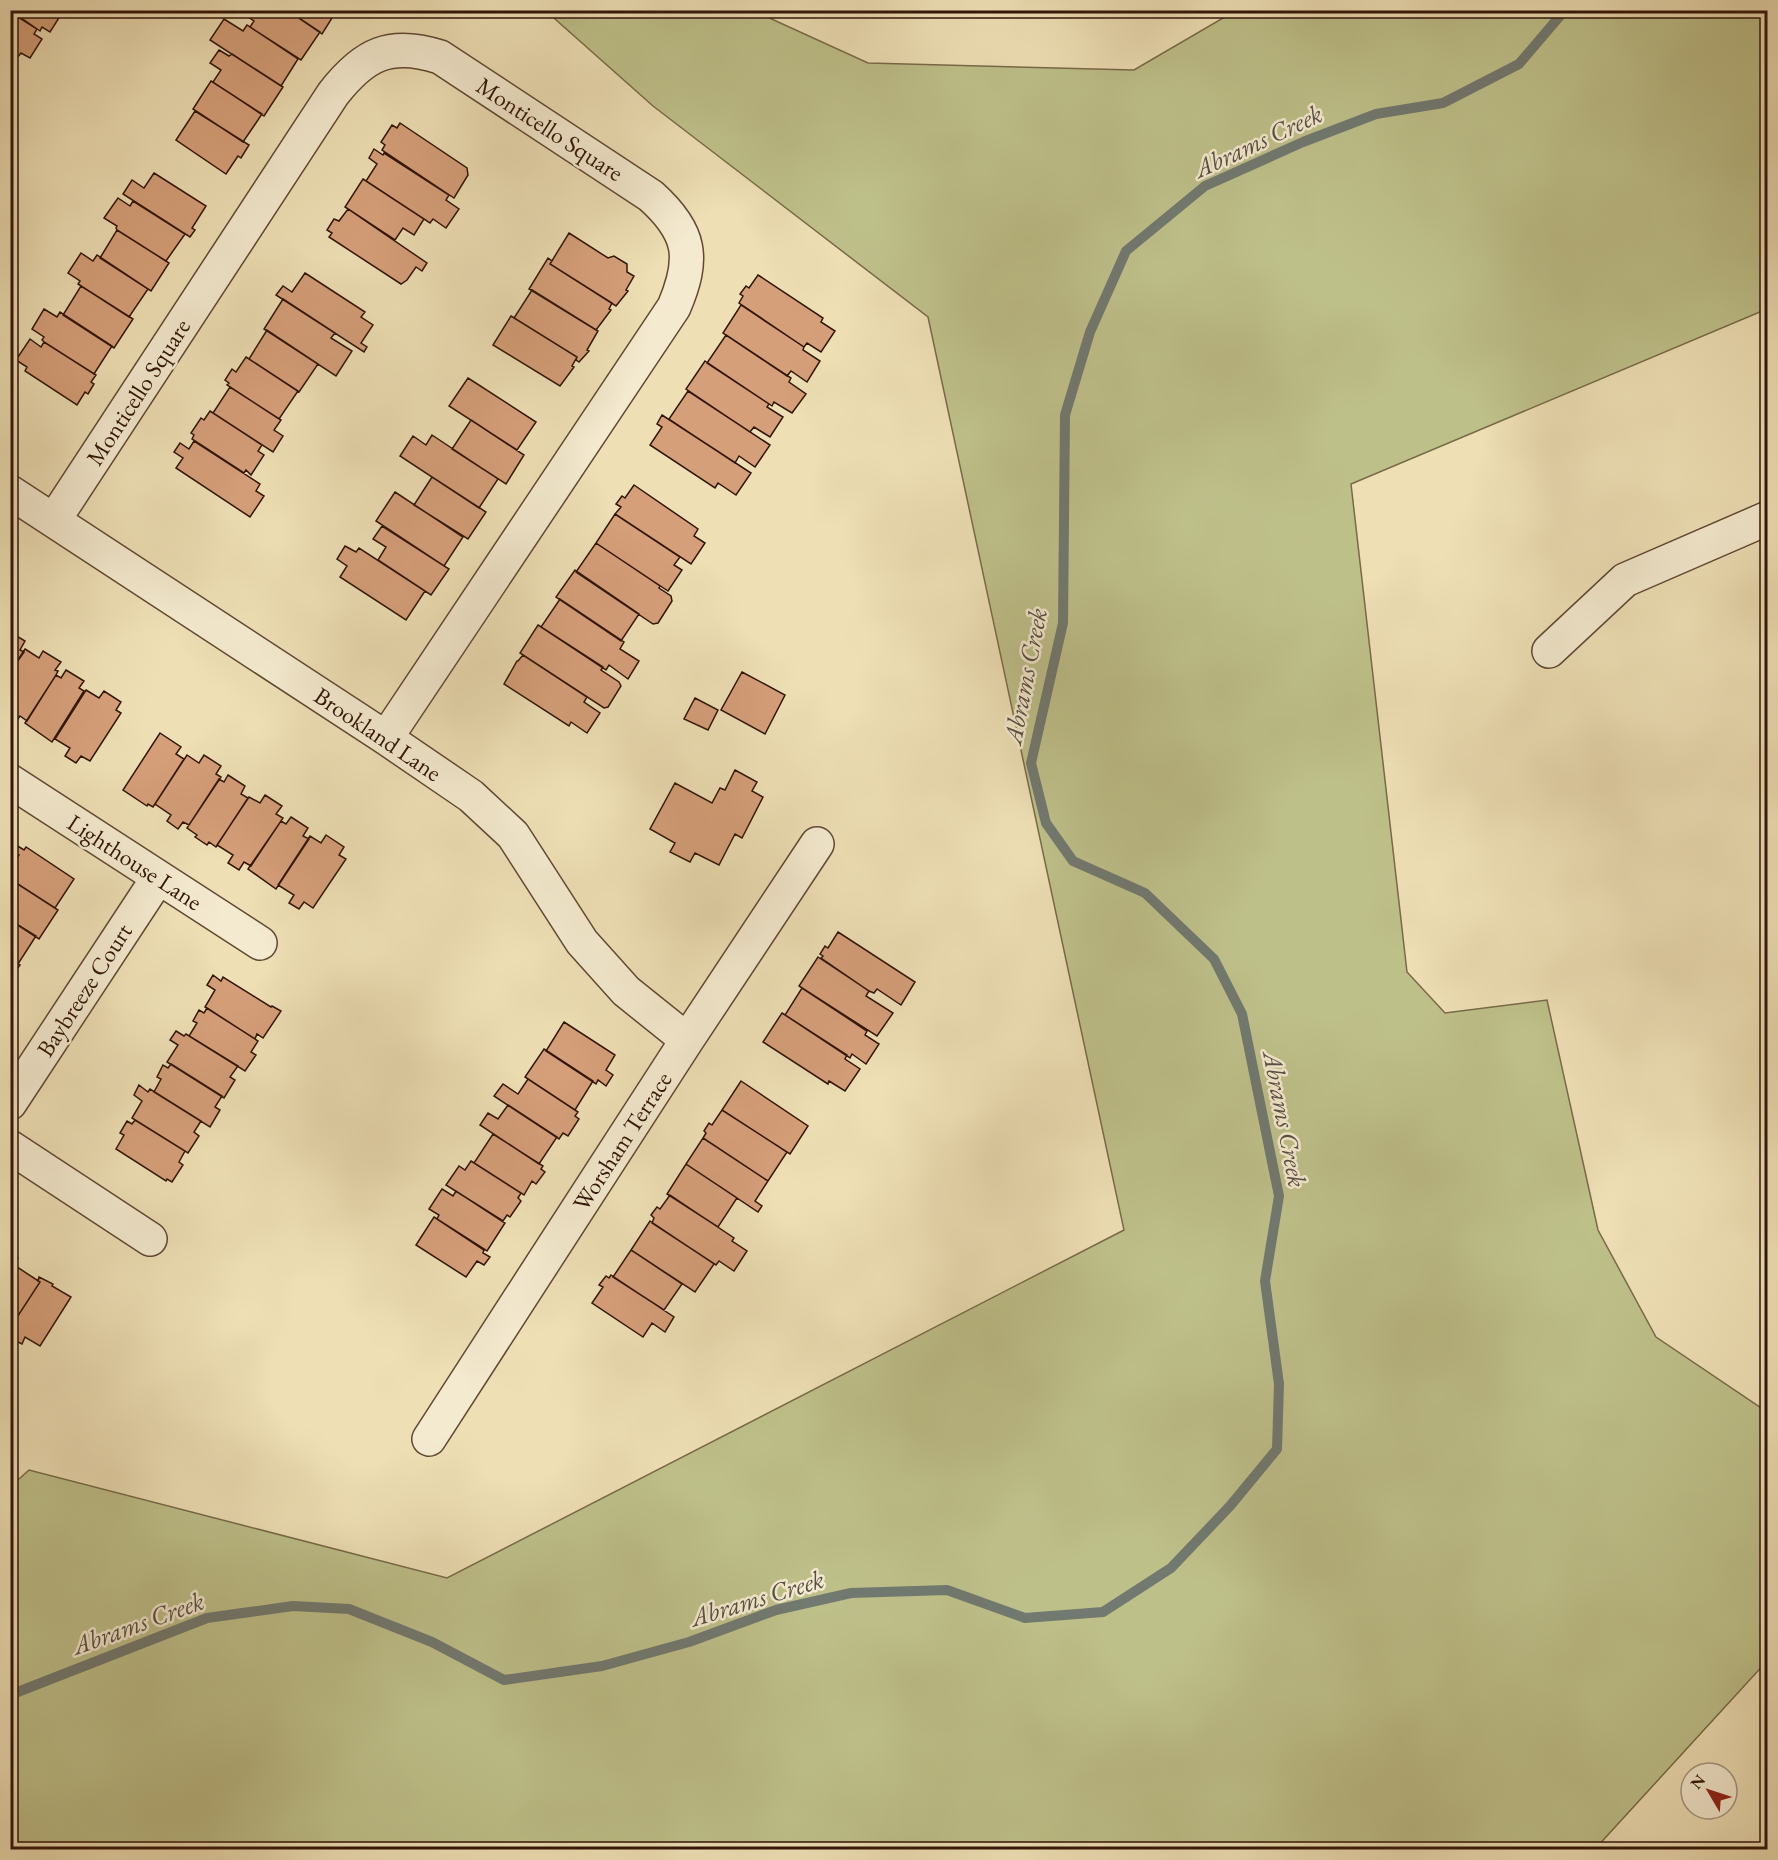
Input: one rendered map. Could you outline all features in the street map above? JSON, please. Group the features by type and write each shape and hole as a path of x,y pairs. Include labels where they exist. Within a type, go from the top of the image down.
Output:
{"street":[{"name":"Monticello Square","path":"54,520 333,94 350,72 369,58 396,50 418,50 440,57 651,196 668,211 682,231 687,265 684,285 674,307 386,738"},
{"name":"Brookland Lane","path":"10,492 471,796 513,835 582,942 626,991 687,1040"},
{"path":"1549,651 1625,580 1767,518"},
{"name":"Lighthouse Lane","path":"10,781 260,943"},
{"name":"Worsham Terrace","path":"429,1438 817,844"},
{"name":"Baybreeze Court","path":"10,1103 158,878"},
{"path":"10,1147 150,1239"}],"green space":[{"path":"546,11 754,11 868,63 1134,70 1235,11 1767,11 1767,309 1351,484 1407,972 1445,1013 1547,1000 1598,1230 1656,1337 1767,1412 1767,1661 1595,1849 11,1850 10,1487 29,1470 447,1578 1124,1230 928,317 653,106"}],"building":[{"path":"10,10 59,10 62,13 50,32 42,27 40,31"},
{"path":"244,10 287,10 320,32 301,60 250,27 254,21 242,13"},
{"path":"287,10 337,10 322,34"},
{"path":"10,12 37,29 34,34 42,39 30,58 21,53 17,58 10,53"},
{"path":"224,19 243,31 247,25 298,59 281,86 210,40"},
{"path":"219,50 229,56 232,54 283,87 264,116 213,82 221,70 210,63"},
{"path":"211,81 262,114 243,142 193,109"},
{"path":"195,111 249,145 241,158 238,156 226,174 176,140"},
{"path":"400,123 467,168 468,175 454,198 382,150 385,145 381,142 392,125 397,128"},
{"path":"374,149 383,155 384,153 449,195 446,200 459,209 446,228 433,219 430,223 366,181 377,164 369,158"},
{"path":"154,173 206,206 192,228 195,230 190,237 123,194 132,180 144,188"},
{"path":"363,179 424,219 414,235 403,228 395,240 345,207"},
{"path":"118,198 130,206 133,201 185,234 166,261 117,230 117,226 104,218"},
{"path":"348,209 427,263 422,271 416,267 407,280 401,284 329,237 332,233 327,230 334,219 339,221"},
{"path":"117,230 169,263 151,291 100,258"},
{"path":"569,233 608,258 614,256 627,264 627,272 634,276 626,290 628,291 616,306 550,264"},
{"path":"81,253 93,261 97,255 148,289 129,317 78,284 80,281 68,273"},
{"path":"548,258 552,261 550,264 612,303 609,309 611,310 596,330 529,289"},
{"path":"305,273 365,312 361,317 373,325 361,343 367,347 364,352 276,295 283,286 292,292"},
{"path":"758,275 823,318 821,322 835,331 821,352 807,343 804,347 739,303 743,296 740,294 746,286 749,288"},
{"path":"81,286 133,319 114,348 63,315"},
{"path":"532,290 598,331 587,350 589,351 579,362 576,360 577,357 514,318"},
{"path":"283,299 335,333 331,338 352,351 336,376 264,329"},
{"path":"741,305 804,347 803,350 820,361 807,382 791,371 787,376 723,333"},
{"path":"44,309 57,317 60,312 112,346 94,374 44,342 42,340 44,337 32,329"},
{"path":"511,316 577,357 572,366 574,367 560,386 493,345"},
{"path":"267,330 318,364 299,392 249,359"},
{"path":"726,335 791,378 789,382 806,394 792,413 774,402 772,406 707,363"},
{"path":"30,339 41,347 44,342 96,375 91,382 94,384 88,394 85,392 77,405 25,371 27,367 16,360"},
{"path":"246,357 298,391 279,419 227,385 229,383 225,380 232,369 236,372"},
{"path":"705,361 769,404 767,407 783,417 770,437 754,427 750,432 686,389"},
{"path":"468,378 536,422 517,450 449,406"},
{"path":"230,387 281,420 274,430 283,436 273,452 213,413"},
{"path":"688,391 770,445 755,467 739,456 735,463 669,419"},
{"path":"210,411 262,445 258,451 264,455 251,475 246,470 244,473 192,439 194,435 191,433 201,418 204,420"},
{"path":"662,415 751,473 736,495 718,483 715,488 650,445 662,427 657,424"},
{"path":"471,420 524,455 506,484 452,449"},
{"path":"432,435 498,479 479,508 400,456 413,436 426,445"},
{"path":"194,441 260,484 256,491 264,496 250,517 176,468 183,458 174,452 180,443 189,449"},
{"path":"432,477 486,512 468,539 414,505"},
{"path":"634,485 698,529 694,536 705,543 691,564 615,514 621,507 616,504 622,496 625,498"},
{"path":"395,492 463,537 444,566 376,521"},
{"path":"615,514 680,557 674,565 682,570 668,591 596,543"},
{"path":"382,526 449,569 431,595 378,560 386,547 373,539"},
{"path":"596,543 660,586 659,588 671,596 672,601 658,623 653,624 576,572"},
{"path":"345,546 356,552 359,548 425,591 406,620 340,577 347,566 337,559"},
{"path":"575,570 639,614 621,641 556,597"},
{"path":"560,599 624,642 620,649 639,661 628,679 609,665 606,670 541,627"},
{"path":"538,625 603,667 601,670 619,682 621,686 608,707 604,708 520,653"},
{"path":"10,632 25,641 20,650 24,652 10,672"},
{"path":"25,649 39,658 43,651 61,662 55,670 58,671 56,675 27,721 20,716 15,723 10,720 10,672"},
{"path":"523,655 587,697 584,702 600,713 587,733 571,722 569,726 504,684"},
{"path":"66,670 84,681 79,688 84,691 52,742 25,723 56,675 61,678"},
{"path":"742,672 785,695 765,734 721,710"},
{"path":"86,690 99,698 104,691 121,702 116,710 121,713 90,761 81,756 76,763 65,756 70,748 55,739"},
{"path":"695,698 718,710 708,730 684,719"},
{"path":"160,733 181,747 176,754 184,759 153,807 148,804 147,806 123,790"},
{"path":"187,755 199,763 204,755 221,766 216,774 221,777 189,825 183,822 178,829 167,821 171,815 155,804"},
{"path":"735,770 757,782 752,791 763,797 742,838 735,834 719,865 695,853 690,862 670,852 675,843 650,829 675,783 712,803 720,788 725,790"},
{"path":"228,775 245,786 241,794 248,798 216,847 209,842 207,845 187,828 219,779 224,782"},
{"path":"265,795 282,806 276,814 283,818 251,866 244,862 239,870 228,863 233,855 217,845 249,797 260,803"},
{"path":"291,817 308,828 303,836 309,839 276,889 248,869 281,821 286,824"},
{"path":"326,835 344,847 339,855 346,859 313,908 304,902 299,909 289,903 294,895 278,885 310,836 321,843"},
{"path":"16,845 24,850 26,847 74,879 55,908 10,879 10,869 19,855 12,851"},
{"path":"10,879 58,910 39,939 10,920"},
{"path":"10,920 36,936 18,964 10,959"},
{"path":"838,932 915,982 901,1005 877,989 874,993 869,991 821,958 823,956 820,954 825,946 828,948"},
{"path":"818,957 869,991 866,996 893,1013 877,1036 799,986"},
{"path":"10,959 20,965 10,979"},
{"path":"213,975 221,981 223,977 281,1011 263,1038 257,1034 255,1039 205,1007 215,990 207,985"},
{"path":"802,988 867,1031 865,1035 879,1044 866,1064 852,1054 850,1058 785,1015"},
{"path":"207,1008 258,1041 251,1052 256,1055 245,1071 189,1036 197,1023 193,1021 199,1010 204,1013"},
{"path":"782,1013 847,1055 845,1059 860,1069 845,1091 829,1081 828,1084 763,1042"},
{"path":"564,1022 615,1055 606,1070 613,1075 606,1086 598,1080 596,1084 546,1051"},
{"path":"176,1031 184,1036 186,1034 238,1066 230,1077 235,1080 224,1098 167,1062 178,1045 170,1040"},
{"path":"544,1049 593,1081 575,1110 525,1077"},
{"path":"171,1064 222,1096 215,1107 220,1110 210,1127 154,1092 161,1079 157,1077 163,1065 168,1068"},
{"path":"528,1079 578,1112 575,1116 579,1119 568,1136 563,1133 559,1139 494,1096 503,1084 518,1094"},
{"path":"741,1081 808,1126 790,1154 722,1110"},
{"path":"139,1085 148,1092 150,1089 201,1121 194,1132 199,1136 188,1153 132,1118 142,1101 134,1095"},
{"path":"508,1105 557,1137 539,1164 480,1125 488,1113 498,1119"},
{"path":"722,1110 787,1152 768,1181 703,1138 709,1123 712,1125"},
{"path":"135,1120 185,1151 179,1162 183,1165 172,1182 167,1179 166,1181 116,1149 124,1135 120,1133 127,1121 132,1124"},
{"path":"493,1134 543,1166 541,1169 545,1172 536,1184 532,1181 524,1195 474,1163"},
{"path":"703,1138 768,1181 755,1201 762,1206 758,1212 686,1164"},
{"path":"471,1161 521,1193 518,1198 521,1201 510,1217 507,1215 503,1221 446,1185 459,1166 465,1170"},
{"path":"686,1164 737,1198 718,1227 667,1194"},
{"path":"442,1189 453,1196 456,1191 505,1223 487,1251 437,1219 439,1215 429,1209"},
{"path":"670,1195 734,1238 732,1241 747,1251 734,1271 719,1261 716,1265 652,1223 654,1218 651,1215 657,1207 660,1209"},
{"path":"434,1217 484,1250 483,1253 490,1257 484,1265 477,1261 466,1277 416,1245"},
{"path":"650,1221 714,1264 695,1292 631,1250"},
{"path":"631,1250 682,1284 664,1310 613,1277"},
{"path":"10,1254 18,1258 14,1265 40,1282 10,1328"},
{"path":"611,1275 674,1317 665,1332 652,1323 643,1337 592,1303 603,1287 599,1285 606,1276 609,1278"},
{"path":"39,1277 71,1297 40,1346 25,1337 22,1344 10,1338 10,1328 40,1282"},
{"path":"839,1843 894,1850 839,1850"}],"waterway":[{"name":"Abrams Creek","path":"10,1695 207,1618 293,1606 349,1609 432,1642 504,1680 602,1666 689,1642 776,1610 851,1593 947,1590 1025,1618 1103,1612 1171,1568 1230,1506 1277,1449 1279,1384 1265,1281 1279,1196 1242,1014 1214,959 1145,893 1073,861 1046,823 1031,763 1063,623 1065,415 1090,332 1126,251 1205,186 1303,142 1376,114 1443,103 1519,64 1565,10"}]}
